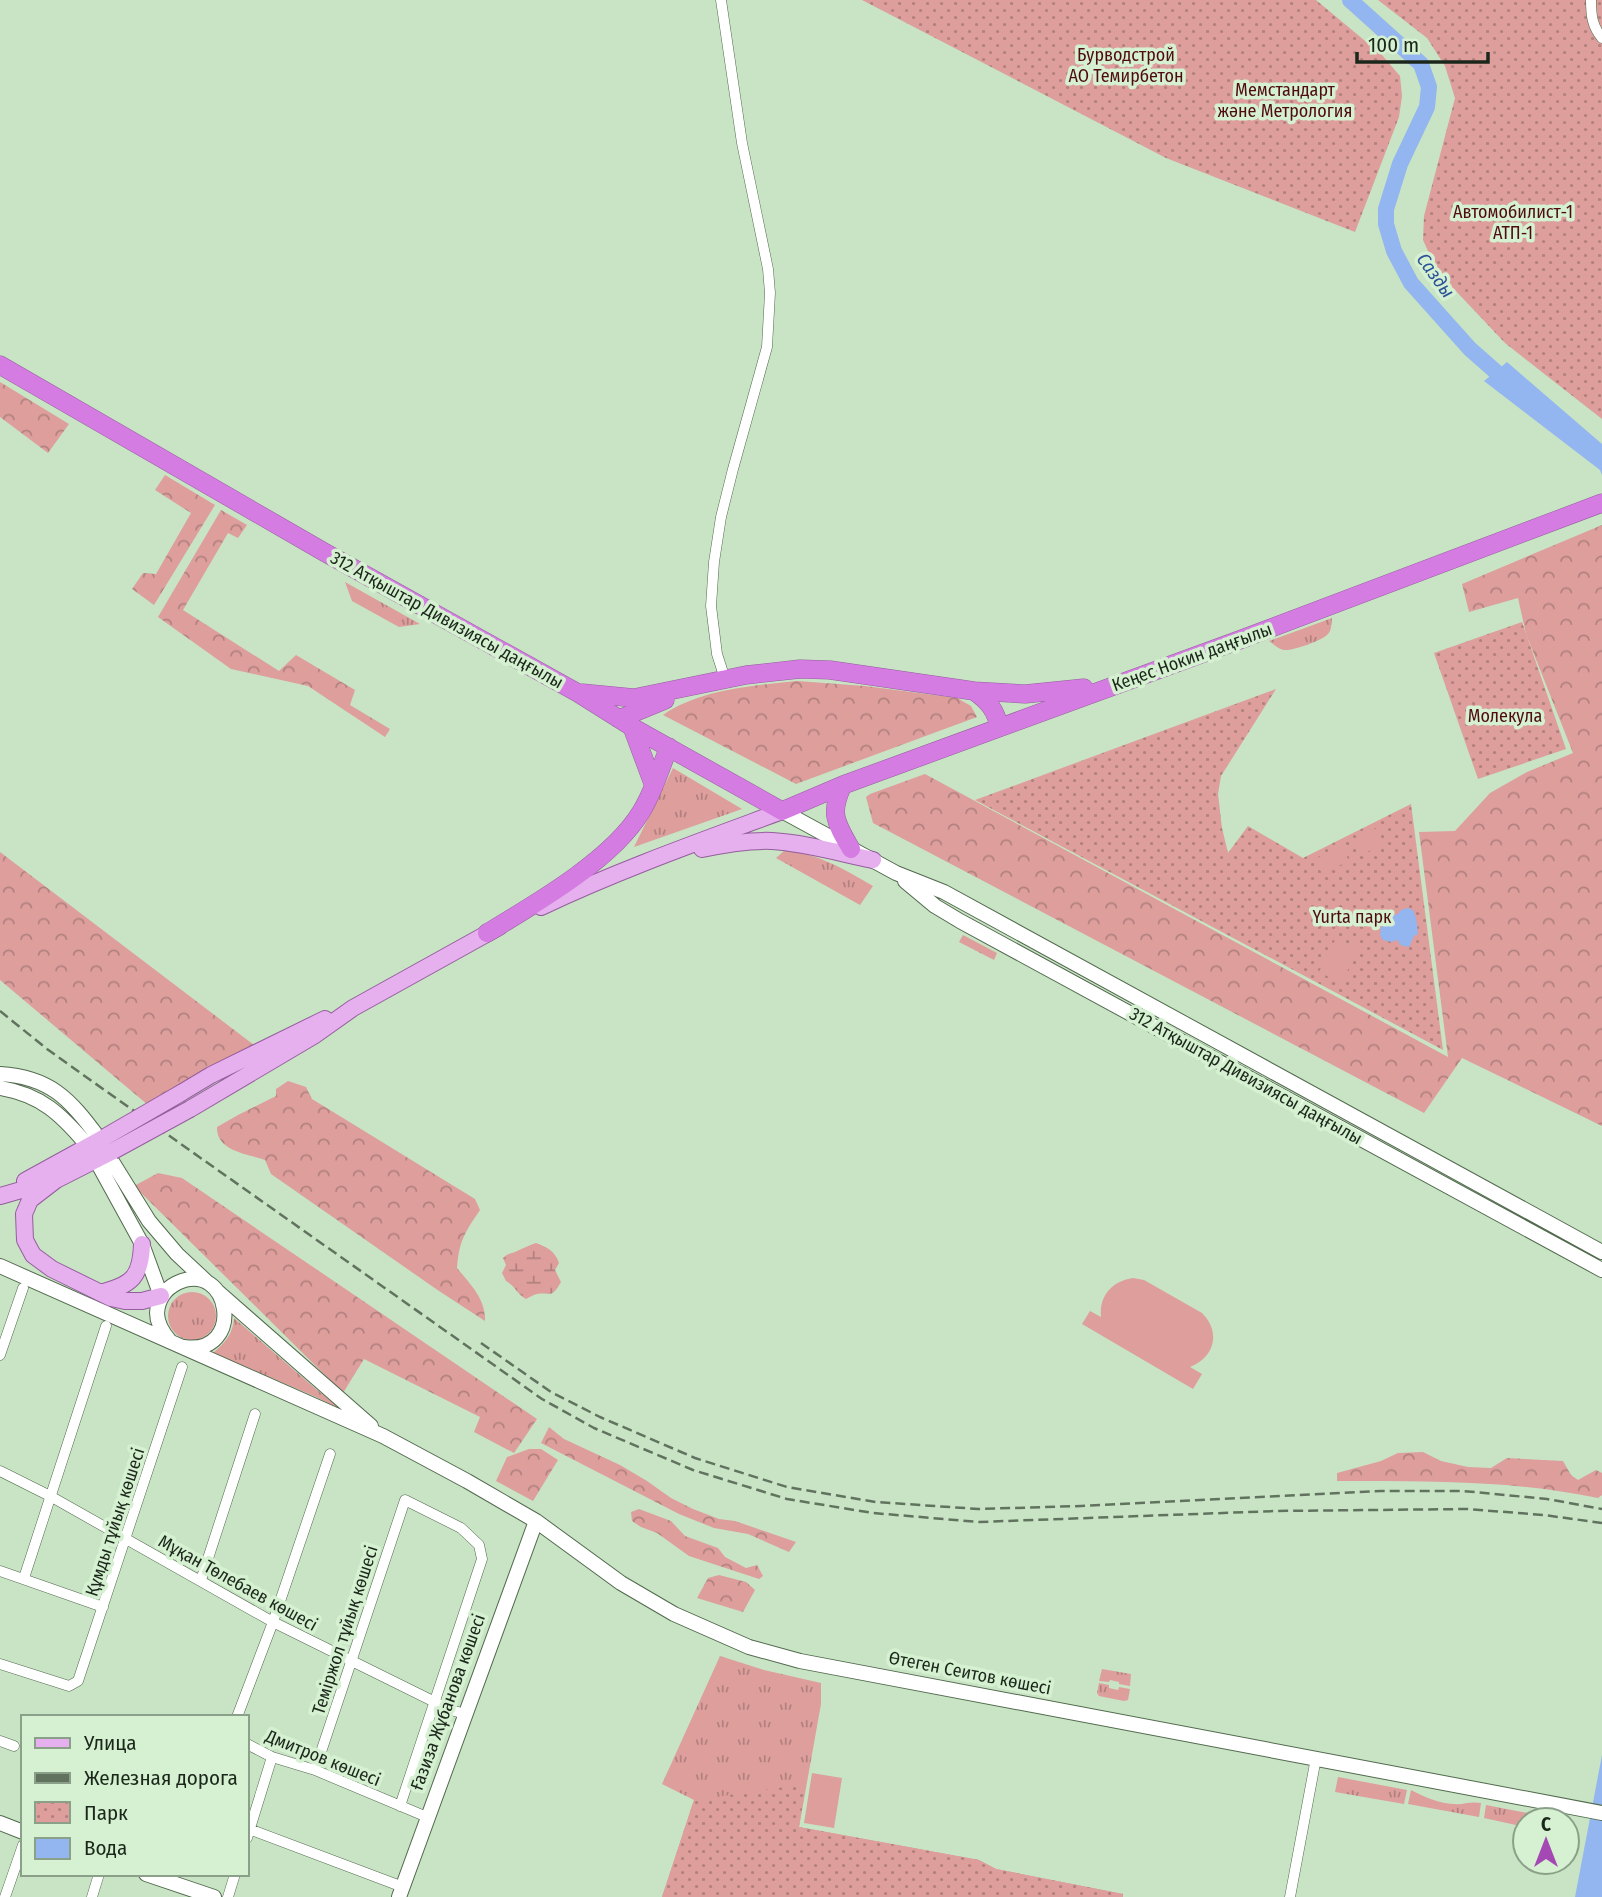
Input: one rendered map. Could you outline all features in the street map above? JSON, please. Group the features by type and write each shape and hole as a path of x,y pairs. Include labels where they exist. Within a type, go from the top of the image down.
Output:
{"highway":[{"name":"312 Атқыштар Дивизиясы даңғылы","path":"0,365 782,811"},
{"name":"Кеңес Нокин даңғылы","path":"782,811 843,785 1602,503"},
{"path":"578,693 634,698 725,678 790,670 830,670 974,691 1025,694 1118,684"},
{"path":"654,786 626,723 691,687"},
{"path":"974,691 992,707 999,727"},
{"path":"487,933 527,909 591,864 622,837 641,812 669,747"},
{"path":"843,785 835,806 835,817 838,828 851,849"}],"main road":[{"name":"312 Атқыштар Дивизиясы даңғылы","path":"782,811 896,873 944,892 1602,1251"},
{"path":"0,1194 60,1163 190,1109 315,1035 353,1008 487,933 594,881 782,811"},
{"path":"645,862 736,842 771,841 804,845 873,860"},
{"name":"312 Атқыштар Дивизиясы даңғылы","path":"896,873 935,906 1602,1270"},
{"path":"1010,948 1019,933"},
{"path":"1103,999 1112,984"},
{"path":"0,1088 23,1093 42,1102 101,1148 161,1296 157,1314 164,1334 176,1344 192,1348 202,1346 219,1334 224,1324 226,1312 223,1301 212,1287 196,1280 184,1280 173,1285 161,1296 142,1301 111,1298 52,1269 33,1255 25,1240 23,1222 26,1205 56,1180 101,1148 181,1093 309,1026 353,1008"},
{"path":"0,1074 28,1079 62,1095 78,1110 149,1221 177,1254 383,1436"},
{"path":"0,1194 56,1180"},
{"path":"1475,1201 1483,1186"},
{"path":"100,1293 126,1284 135,1275 141,1262 142,1244"},
{"path":"0,1266 383,1436"},
{"name":"Өтеген Сеитов көшесі","path":"383,1436 536,1521 621,1583 674,1614 749,1647 800,1661 1602,1813"},
{"name":"Ғазиза Жұбанова көшесі","path":"401,1892 536,1521"},
{"path":"0,1824 21,1831"},
{"path":"150,1876 179,1891 214,1897"}],"street":[{"path":"722,0 742,143 768,269 770,293 767,346 721,517 714,562 711,606 717,654 725,678"},
{"path":"1591,0 1592,22 1602,38"},
{"path":"0,1355 23,1288"},
{"path":"24,1578 106,1326"},
{"name":"Құмды тұйық көшесі","path":"0,1664 69,1686 78,1681 182,1367"},
{"path":"201,1580 255,1414"},
{"path":"238,1715 273,1622 330,1454"},
{"name":"Мұқан Төлебаев көшесі","path":"0,1471 50,1496 273,1622 435,1702 465,1714"},
{"name":"Теміржол тұйық көшесі","path":"314,1770 405,1500 461,1528 481,1550 482,1559 435,1702"},
{"path":"0,1570 103,1607"},
{"path":"400,1806 435,1702"},
{"path":"0,1741 14,1746"},
{"name":"Дмитров көшесі","path":"248,1745 272,1757 314,1770 427,1817"},
{"path":"272,1757 248,1834 401,1892"},
{"path":"1290,1897 1316,1758"},
{"path":"5,1897 21,1851"},
{"path":"92,1897 98,1876"},
{"path":"228,1897 234,1876"}],"green space":[{"path":"862,0 1316,0 1382,55 1400,76 1402,96 1399,117 1355,232 1166,158"},
{"name":"Автомобилист-1 АТП-1","path":"1378,0 1602,0 1602,419 1505,343 1437,271 1423,240 1424,216 1455,98 1445,66 1427,38"},
{"path":"0,382 69,424 48,453 0,417"},
{"path":"165,475 215,505 154,605 132,589 143,573 156,574 191,513 155,490"},
{"path":"221,510 247,525 238,538 228,533 183,610 279,671 296,655 355,690 350,705 390,729 385,737 308,686 231,669 158,617"},
{"path":"1602,525 1602,1126 1462,1058 1424,1113 873,823 866,797 925,774 1448,1057 1419,832 1455,831 1490,793 1527,772 1573,753 1526,634 1518,598 1469,612 1462,584"},
{"path":"345,582 420,624 399,627 352,601"},
{"path":"1332,618 1329,633 1306,645 1284,650 1269,641"},
{"name":"Молекула","path":"1522,622 1566,749 1478,779 1434,653"},
{"path":"797,681 865,686 957,698 971,706 977,717 796,784 663,715 710,694"},
{"name":"Yurta парк","path":"1276,689 1221,776 1218,794 1228,853 1248,826 1303,858 1411,804 1443,1050 975,800"},
{"path":"673,768 742,809 634,847"},
{"path":"1377,828 1384,844 1363,854 1356,839"},
{"path":"1342,846 1349,861 1322,874 1315,859"},
{"path":"785,850 820,859 873,886 860,905 776,858"},
{"path":"0,852 254,1045 148,1105 0,980"},
{"path":"963,935 997,953 994,960 959,942"},
{"path":"1336,938 1359,949 1341,983 1319,972"},
{"path":"288,1081 306,1087 312,1099 475,1199 480,1210 464,1237 457,1268 480,1299 485,1321 271,1174 265,1160 234,1150 222,1141 217,1127 276,1096 276,1089"},
{"path":"158,1173 182,1178 537,1419 514,1453 474,1432 480,1417 364,1359 343,1393 134,1186"},
{"path":"536,1243 555,1255 559,1263 555,1270 561,1282 551,1294 536,1294 526,1299 506,1281 502,1273 506,1265 503,1258"},
{"path":"1133,1278 1144,1280 1202,1313 1208,1320 1212,1328 1212,1343 1205,1357 1190,1367 1202,1374 1193,1389 1082,1324 1090,1311 1101,1317 1102,1302 1108,1291 1119,1282"},
{"path":"192,1292 209,1299 216,1316 209,1333 192,1340 175,1333 168,1316 175,1299"},
{"path":"234,1318 344,1411 213,1353 228,1338"},
{"path":"549,1427 564,1439 620,1465 693,1509 796,1542 789,1552 748,1534 714,1528 679,1514 541,1443"},
{"path":"529,1449 541,1449 558,1460 533,1501 496,1481 507,1457"},
{"path":"1423,1452 1441,1461 1468,1467 1491,1468 1507,1458 1563,1461 1571,1475 1578,1480 1596,1470 1602,1473 1602,1495 1598,1498 1533,1488 1468,1483 1337,1481 1337,1473 1381,1461 1398,1453"},
{"path":"639,1509 671,1521 685,1536 718,1548 725,1557 746,1568 757,1565 763,1576 759,1579 689,1556 657,1533 632,1521 631,1512"},
{"path":"719,1575 746,1582 755,1590 743,1612 697,1598 708,1578"},
{"path":"720,1656 764,1670 821,1683 821,1704 799,1827 979,1860 996,1869 1123,1894 1123,1897 662,1897 694,1800 662,1784"},
{"path":"1102,1669 1131,1674 1130,1686 1110,1680 1099,1681"},
{"path":"1099,1683 1118,1690 1119,1687 1130,1689 1128,1700 1099,1696"},
{"path":"812,1773 842,1778 834,1828 804,1823"},
{"path":"1338,1777 1407,1790 1404,1804 1335,1792"},
{"path":"806,1784 799,1827 979,1860 996,1869 1123,1894 1123,1897 662,1897 694,1800"},
{"path":"1411,1790 1442,1802 1481,1803 1479,1817 1408,1804"},
{"path":"1486,1805 1511,1810 1511,1824 1484,1818"}],"water":[{"path":"1507,362 1602,444 1602,475 1600,470 1484,381"},
{"path":"1408,908 1413,910 1418,934 1414,936 1409,947 1400,945 1398,940 1383,940 1380,935 1381,927 1390,920 1382,918"},
{"path":"1602,1755 1602,1897 1575,1897"}],"waterway":[{"name":"Сазды","path":"1350,0 1421,64 1429,87 1427,107 1400,164 1386,209 1386,224 1394,251 1411,283 1470,349 1511,385"}],"railway":[{"path":"0,1011 47,1049 542,1399 594,1428 693,1470 787,1499 873,1513 979,1522 1276,1511 1467,1509 1602,1523"},
{"path":"481,1343 551,1392 600,1417 695,1458 787,1487 876,1502 978,1509 1381,1491 1463,1491 1547,1499 1602,1509"}],"park label":[{"name":"Бурводстрой АО Темирбетон","path":"1126,65"},
{"name":"Мемстандарт және Метрология","path":"1285,100"}]}
